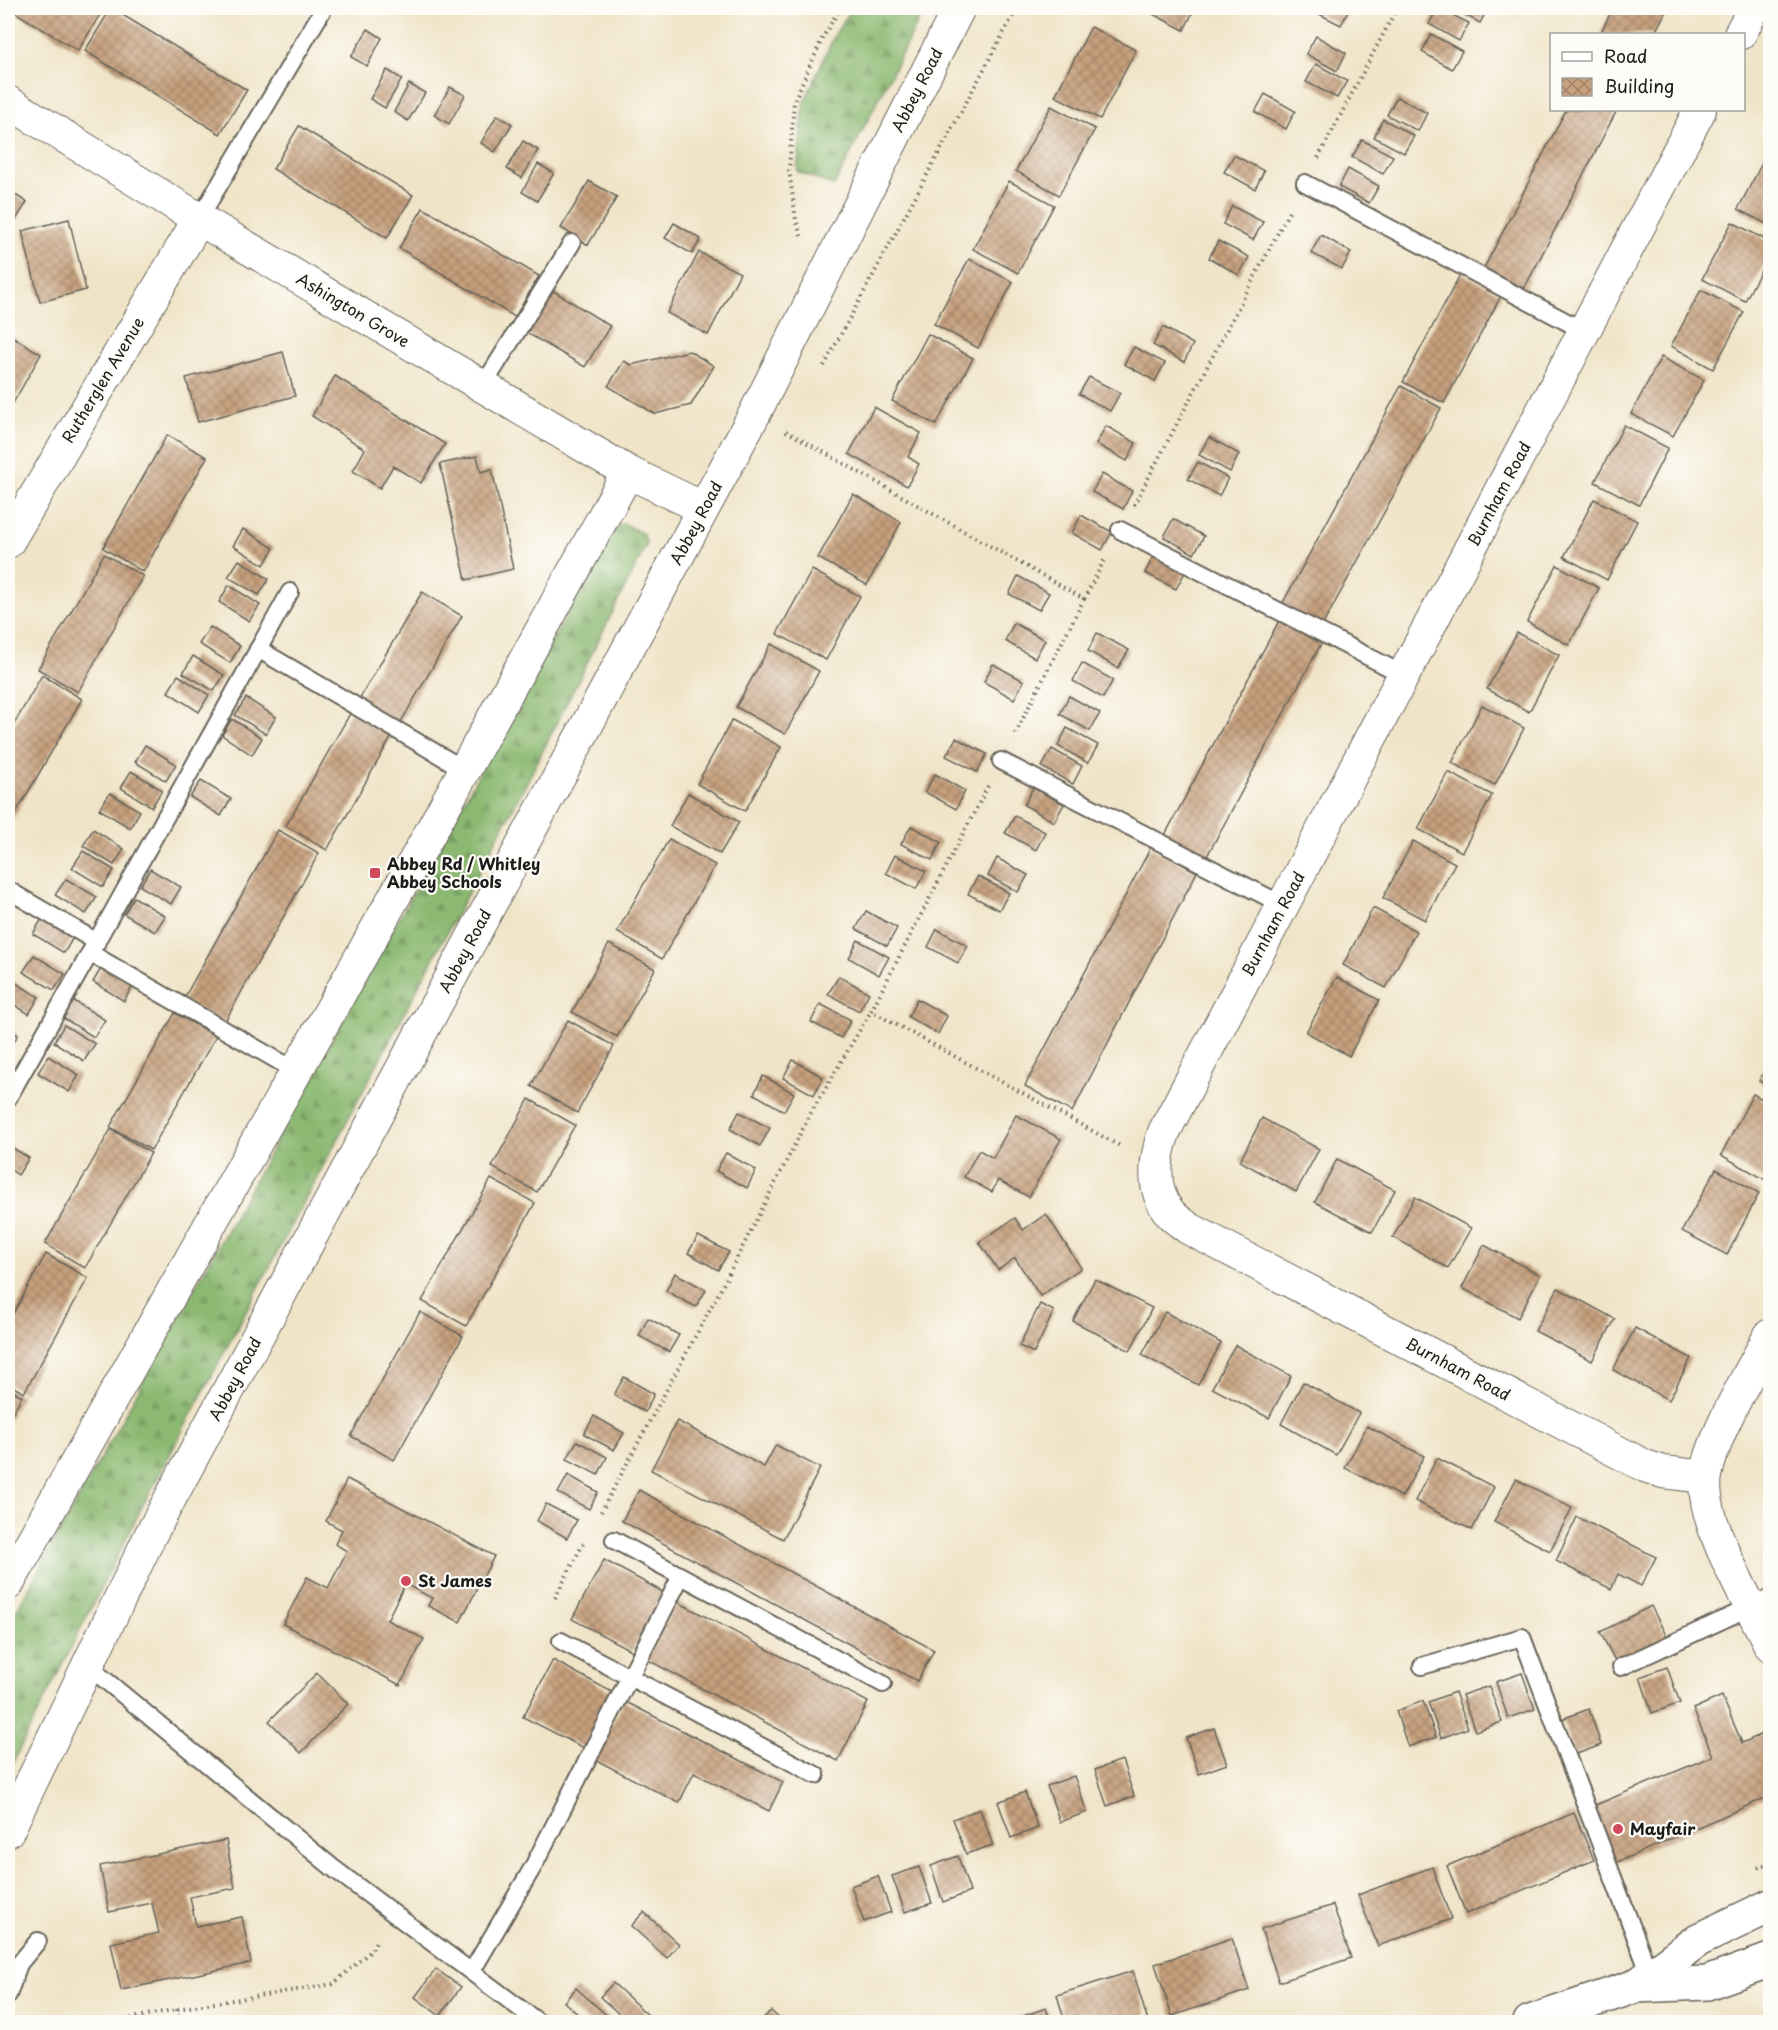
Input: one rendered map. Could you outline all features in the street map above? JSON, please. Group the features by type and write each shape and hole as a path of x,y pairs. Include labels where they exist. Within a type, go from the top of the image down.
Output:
{"main road":[{"path":"1530,2022 1643,1981 1698,1940 1770,1906"},
{"path":"1643,1981 1707,1983 1770,1960"}],"street":[{"name":"Abbey Road","path":"8,1831 156,1526 754,413 959,8"},
{"path":"1741,33 1754,8"},
{"name":"Ashington Grove","path":"8,102 199,219 628,472 703,508"},
{"name":"Burnham Road","path":"1699,111 1164,1131 1157,1151 1155,1176 1160,1194 1170,1212 1188,1228 1645,1466 1663,1472 1705,1477"},
{"name":"Rutherglen Avenue","path":"8,542 15,510 199,219"},
{"path":"8,1584 465,770 628,472"},
{"path":"1770,1335 1730,1412 1705,1477 1707,1508 1717,1538 1761,1603 1770,1646"}],"lane":[{"path":"199,219 324,8"},
{"path":"1305,183 1584,331"},
{"path":"483,386 572,243"},
{"path":"1120,530 1404,675"},
{"path":"8,1098 94,948 290,592"},
{"path":"258,649 465,770"},
{"path":"1001,761 1283,904"},
{"path":"8,890 94,948 296,1071"},
{"path":"614,1540 883,1684"},
{"path":"472,1971 533,1867 681,1576"},
{"path":"1621,1667 1761,1603"},
{"path":"1422,1666 1522,1637 1643,1981"},
{"path":"561,1641 816,1775"},
{"path":"87,1665 392,1914 538,2022"},
{"path":"8,1995 19,1964 38,1941"}],"path":[{"path":"817,288 796,220 789,170 793,112 794,101 813,58 840,8"},
{"path":"822,369 1017,8"},
{"path":"598,1519 730,1272 811,1113 871,1011 1120,530 1397,8"},
{"path":"754,413 1084,600"},
{"path":"789,432 794,422"},
{"path":"871,1011 1156,1165"},
{"path":"555,1598 588,1536"},
{"path":"112,2022 333,1984 371,1951 392,1914"},
{"path":"177,2009 180,2022"},
{"path":"1733,2022 1770,2011"}],"green space":[{"path":"852,8 925,8 834,186 797,171 804,103 834,36"},
{"path":"624,524 643,534 647,544 529,778 141,1509 8,1772 8,1626 616,526"}],"building":[{"path":"8,8 99,8 103,10 78,51"},
{"path":"111,8 247,90 220,134 85,51"},
{"path":"1141,8 1195,8 1184,30"},
{"path":"1307,8 1350,8 1341,25"},
{"path":"1438,8 1469,23 1459,41 1429,24"},
{"path":"1452,8 1488,8 1480,23"},
{"path":"1613,8 1668,8 1655,33 1600,33"},
{"path":"1091,27 1136,50 1100,119 1055,96"},
{"path":"368,29 382,38 367,66 351,57"},
{"path":"1431,34 1462,51 1452,69 1422,52"},
{"path":"1316,36 1346,53 1337,71 1306,54"},
{"path":"1316,64 1347,81 1337,98 1306,82"},
{"path":"387,70 402,79 385,108 370,99"},
{"path":"409,84 425,93 408,121 394,112"},
{"path":"450,87 465,95 449,124 434,115"},
{"path":"1265,94 1295,111 1286,129 1255,112"},
{"path":"1397,97 1427,113 1418,131 1387,115"},
{"path":"1051,106 1095,129 1059,195 1016,171"},
{"path":"1565,111 1616,111 1524,289 1484,268"},
{"path":"497,115 512,124 495,152 481,143"},
{"path":"1383,119 1414,136 1404,153 1374,137"},
{"path":"299,126 413,195 387,238 273,169"},
{"path":"1362,140 1393,156 1383,174 1352,157"},
{"path":"523,141 538,150 522,178 507,169"},
{"path":"1768,152 1770,154 1770,226 1738,209"},
{"path":"1234,155 1264,171 1255,189 1224,172"},
{"path":"538,164 554,173 537,201 522,192"},
{"path":"1348,169 1379,186 1369,203 1339,187"},
{"path":"589,181 617,197 588,245 561,228"},
{"path":"1009,181 1054,205 1018,273 973,249"},
{"path":"12,193 27,202 11,228 8,225 8,201"},
{"path":"1232,206 1263,222 1253,240 1223,224"},
{"path":"423,208 539,276 515,317 399,248"},
{"path":"69,219 86,290 40,302 22,231"},
{"path":"1732,222 1770,242 1770,253 1745,301 1702,279"},
{"path":"674,223 701,239 692,254 665,238"},
{"path":"1321,235 1351,252 1342,269 1311,253"},
{"path":"1218,241 1249,257 1239,275 1209,258"},
{"path":"699,252 740,273 708,335 667,313"},
{"path":"969,259 1013,282 978,348 934,324"},
{"path":"1461,273 1502,294 1444,403 1403,382"},
{"path":"552,290 610,326 585,367 527,333"},
{"path":"1701,290 1744,312 1713,369 1671,346"},
{"path":"1163,327 1193,344 1184,362 1153,345"},
{"path":"8,334 41,354 8,412"},
{"path":"928,334 973,358 936,425 892,401"},
{"path":"1134,347 1165,363 1155,381 1124,364"},
{"path":"689,351 714,366 691,405 655,414 608,386 624,361 631,365"},
{"path":"283,352 295,396 198,422 186,378"},
{"path":"1661,357 1704,380 1673,436 1631,414"},
{"path":"335,376 445,444 421,483 393,466 380,488 353,471 365,449 312,416"},
{"path":"1089,377 1120,393 1110,411 1079,394"},
{"path":"1401,386 1441,408 1320,630 1280,608"},
{"path":"874,407 921,433 908,457 919,464 907,486 849,454"},
{"path":"1624,425 1668,448 1639,505 1595,482"},
{"path":"1106,426 1136,443 1127,461 1096,444"},
{"path":"167,435 207,457 143,572 103,548"},
{"path":"1209,437 1239,454 1230,472 1199,455"},
{"path":"477,456 481,472 492,469 513,569 466,580 440,464"},
{"path":"1198,462 1228,478 1219,496 1188,479"},
{"path":"1102,474 1132,491 1123,509 1092,492"},
{"path":"853,494 901,522 867,585 818,558"},
{"path":"1594,499 1637,521 1607,580 1564,557"},
{"path":"1081,515 1112,532 1102,550 1072,533"},
{"path":"1173,519 1204,536 1194,554 1164,537"},
{"path":"243,529 274,548 264,565 233,546"},
{"path":"104,554 143,576 78,692 38,669"},
{"path":"1154,555 1185,572 1176,589 1145,573"},
{"path":"239,560 269,579 259,595 228,577"},
{"path":"1557,565 1599,588 1569,645 1527,622"},
{"path":"812,570 860,596 826,660 777,634"},
{"path":"1018,576 1049,593 1039,610 1009,594"},
{"path":"229,585 260,605 249,621 219,602"},
{"path":"422,592 462,616 398,727 357,703"},
{"path":"1280,619 1322,642 1206,858 1164,837"},
{"path":"1014,623 1045,640 1035,658 1005,641"},
{"path":"210,627 240,646 230,663 199,644"},
{"path":"1097,633 1129,650 1118,668 1088,651"},
{"path":"1517,633 1559,655 1529,712 1487,689"},
{"path":"771,644 819,671 785,734 736,707"},
{"path":"193,656 224,675 214,691 183,673"},
{"path":"1082,663 1113,680 1103,698 1073,681"},
{"path":"993,664 1024,681 1014,699 984,682"},
{"path":"42,675 82,699 8,827 8,735"},
{"path":"178,675 209,695 199,712 168,692"},
{"path":"1069,696 1100,713 1090,731 1060,714"},
{"path":"246,698 276,717 266,734 235,715"},
{"path":"1482,705 1524,728 1495,785 1452,763"},
{"path":"351,712 392,736 327,850 286,826"},
{"path":"232,719 262,738 252,755 222,735"},
{"path":"732,720 781,747 745,811 697,784"},
{"path":"1067,728 1098,745 1088,763 1058,746"},
{"path":"956,738 987,754 977,772 946,756"},
{"path":"145,745 176,764 166,781 135,762"},
{"path":"1052,749 1082,766 1073,784 1042,767"},
{"path":"131,771 162,790 152,807 121,788"},
{"path":"1448,772 1492,795 1462,852 1418,829"},
{"path":"935,774 965,791 956,809 925,792"},
{"path":"201,781 231,799 221,816 190,797"},
{"path":"1033,788 1064,804 1054,822 1024,805"},
{"path":"110,793 140,811 130,828 99,809"},
{"path":"688,793 739,822 720,854 670,826"},
{"path":"1015,816 1045,832 1036,850 1005,833"},
{"path":"911,826 941,842 932,860 901,844"},
{"path":"93,829 124,849 114,865 83,846"},
{"path":"278,830 319,853 224,1023 183,1000"},
{"path":"669,839 715,865 662,959 617,932"},
{"path":"1413,841 1455,863 1425,920 1383,898"},
{"path":"1151,847 1197,872 1072,1112 1025,1086"},
{"path":"83,851 114,870 103,887 72,868"},
{"path":"895,855 926,871 916,889 886,873"},
{"path":"997,858 1028,875 1018,892 988,876"},
{"path":"150,869 181,887 171,904 140,886"},
{"path":"978,876 1009,893 999,910 968,894"},
{"path":"66,879 97,897 86,914 55,895"},
{"path":"134,897 165,916 155,932 124,914"},
{"path":"1373,908 1416,931 1386,988 1343,965"},
{"path":"866,911 897,928 887,946 856,929"},
{"path":"43,917 74,936 64,953 33,934"},
{"path":"937,929 968,946 958,963 928,947"},
{"path":"858,940 889,957 879,975 849,958"},
{"path":"609,944 655,969 617,1037 572,1012"},
{"path":"34,955 65,974 54,990 23,972"},
{"path":"103,965 134,984 124,1001 93,982"},
{"path":"839,976 869,993 859,1011 828,994"},
{"path":"1337,977 1379,1000 1349,1056 1306,1032"},
{"path":"8,978 39,997 29,1014 8,1001"},
{"path":"917,999 947,1016 938,1034 908,1017"},
{"path":"74,1001 105,1020 94,1037 63,1018"},
{"path":"820,1004 851,1020 841,1038 811,1022"},
{"path":"175,1013 216,1036 151,1150 110,1127"},
{"path":"568,1020 614,1046 577,1113 531,1086"},
{"path":"64,1025 95,1044 84,1061 54,1042"},
{"path":"8,1028 18,1035 8,1051"},
{"path":"48,1056 79,1075 69,1092 38,1073"},
{"path":"1770,1059 1770,1087 1759,1081"},
{"path":"793,1060 823,1077 814,1095 783,1078"},
{"path":"763,1076 794,1093 784,1111 754,1094"},
{"path":"1753,1094 1770,1103 1770,1168 1764,1179 1721,1155"},
{"path":"529,1099 575,1125 537,1192 492,1167"},
{"path":"739,1112 770,1128 760,1146 730,1129"},
{"path":"1016,1115 1061,1139 1029,1197 998,1180 992,1192 964,1177 979,1150 993,1158"},
{"path":"1262,1118 1319,1149 1296,1192 1240,1161"},
{"path":"111,1129 151,1153 85,1268 45,1244"},
{"path":"8,1145 29,1158 18,1175 8,1168"},
{"path":"726,1153 756,1170 747,1188 716,1171"},
{"path":"1337,1159 1395,1190 1372,1232 1315,1202"},
{"path":"1716,1169 1759,1193 1727,1255 1682,1231"},
{"path":"491,1179 535,1203 466,1326 422,1301"},
{"path":"1415,1197 1471,1228 1448,1268 1393,1237"},
{"path":"1046,1214 1081,1268 1040,1296 1015,1258 998,1270 979,1242 1015,1218 1023,1230"},
{"path":"698,1236 729,1252 718,1270 688,1253"},
{"path":"1484,1245 1540,1275 1518,1318 1462,1288"},
{"path":"46,1254 88,1278 24,1393 8,1384 8,1323"},
{"path":"675,1273 706,1290 696,1307 666,1291"},
{"path":"1095,1279 1152,1308 1130,1351 1073,1321"},
{"path":"1558,1288 1615,1319 1592,1361 1535,1331"},
{"path":"1040,1304 1054,1311 1034,1353 1019,1346"},
{"path":"420,1312 463,1336 394,1460 351,1436"},
{"path":"1165,1312 1221,1343 1198,1385 1142,1355"},
{"path":"648,1318 679,1335 669,1352 639,1336"},
{"path":"1635,1328 1691,1358 1669,1400 1613,1370"},
{"path":"1235,1345 1291,1376 1269,1418 1212,1388"},
{"path":"624,1377 654,1394 645,1412 614,1395"},
{"path":"1303,1382 1359,1413 1336,1455 1281,1424"},
{"path":"8,1388 22,1396 8,1421"},
{"path":"594,1416 624,1433 614,1450 584,1434"},
{"path":"677,1421 764,1467 776,1445 820,1468 783,1539 651,1470"},
{"path":"1367,1426 1424,1456 1402,1497 1345,1468"},
{"path":"577,1441 607,1457 598,1475 567,1459"},
{"path":"1437,1458 1494,1487 1472,1530 1415,1501"},
{"path":"568,1475 598,1492 589,1509 558,1493"},
{"name":"St James","path":"347,1479 494,1556 460,1622 428,1606 432,1598 405,1584 387,1620 424,1639 400,1685 283,1624 307,1577 328,1588 347,1551 335,1544 342,1530 326,1521"},
{"path":"1516,1479 1572,1508 1550,1551 1494,1522"},
{"path":"639,1490 934,1650 917,1681 622,1521"},
{"path":"546,1504 577,1520 567,1538 537,1521"},
{"path":"1577,1517 1656,1557 1641,1586 1618,1574 1611,1589 1556,1561"},
{"path":"604,1560 663,1592 632,1651 572,1619"},
{"path":"676,1601 868,1702 838,1761 646,1659"},
{"path":"1651,1606 1668,1639 1617,1664 1600,1632"},
{"path":"553,1660 612,1692 584,1748 523,1717"},
{"path":"1667,1667 1680,1703 1652,1713 1640,1677"},
{"path":"317,1673 348,1704 301,1753 269,1721"},
{"path":"1522,1673 1535,1709 1508,1718 1496,1682"},
{"path":"1489,1686 1502,1722 1475,1731 1462,1695"},
{"path":"1455,1692 1468,1728 1441,1738 1428,1702"},
{"path":"1722,1696 1742,1743 1770,1731 1770,1796 1615,1863 1593,1806 1713,1756 1693,1709"},
{"path":"624,1701 783,1782 769,1811 694,1773 679,1803 594,1759"},
{"path":"1423,1701 1436,1737 1408,1747 1396,1711"},
{"path":"1589,1709 1601,1745 1574,1755 1562,1719"},
{"path":"1214,1728 1227,1764 1199,1774 1186,1738"},
{"path":"1122,1760 1134,1796 1107,1806 1095,1770"},
{"path":"1074,1776 1087,1812 1060,1822 1047,1786"},
{"path":"1025,1792 1038,1828 1011,1838 998,1802"},
{"path":"980,1809 993,1845 966,1854 953,1819"},
{"path":"1574,1813 1594,1860 1466,1914 1447,1866"},
{"path":"226,1840 235,1888 190,1897 196,1926 242,1917 251,1963 121,1990 111,1943 159,1933 152,1903 109,1912 100,1866"},
{"path":"958,1856 970,1892 943,1902 931,1866"},
{"path":"919,1867 932,1903 905,1912 892,1876"},
{"path":"1432,1867 1451,1919 1378,1946 1358,1895"},
{"path":"878,1876 891,1912 864,1922 851,1886"},
{"path":"1333,1905 1351,1958 1279,1982 1261,1929"},
{"path":"644,1912 679,1944 667,1958 631,1926"},
{"path":"1232,1938 1249,1990 1172,2016 1155,1964"},
{"path":"436,1969 461,1987 440,2016 415,1997"},
{"path":"1133,1971 1148,2022 1065,2022 1057,1995"},
{"path":"613,1983 649,2016 643,2022 628,2022 600,1997"},
{"path":"576,1988 612,2020 610,2022 587,2022 564,2002"},
{"path":"1046,2008 1051,2022 1006,2022"},
{"path":"771,2011 783,2022 759,2022"}],"place":[{"name":"Abbey Rd / Whitley Abbey Schools","path":"375,873"},
{"name":"St James","path":"406,1581"},
{"name":"Mayfair","path":"1618,1829"}]}
